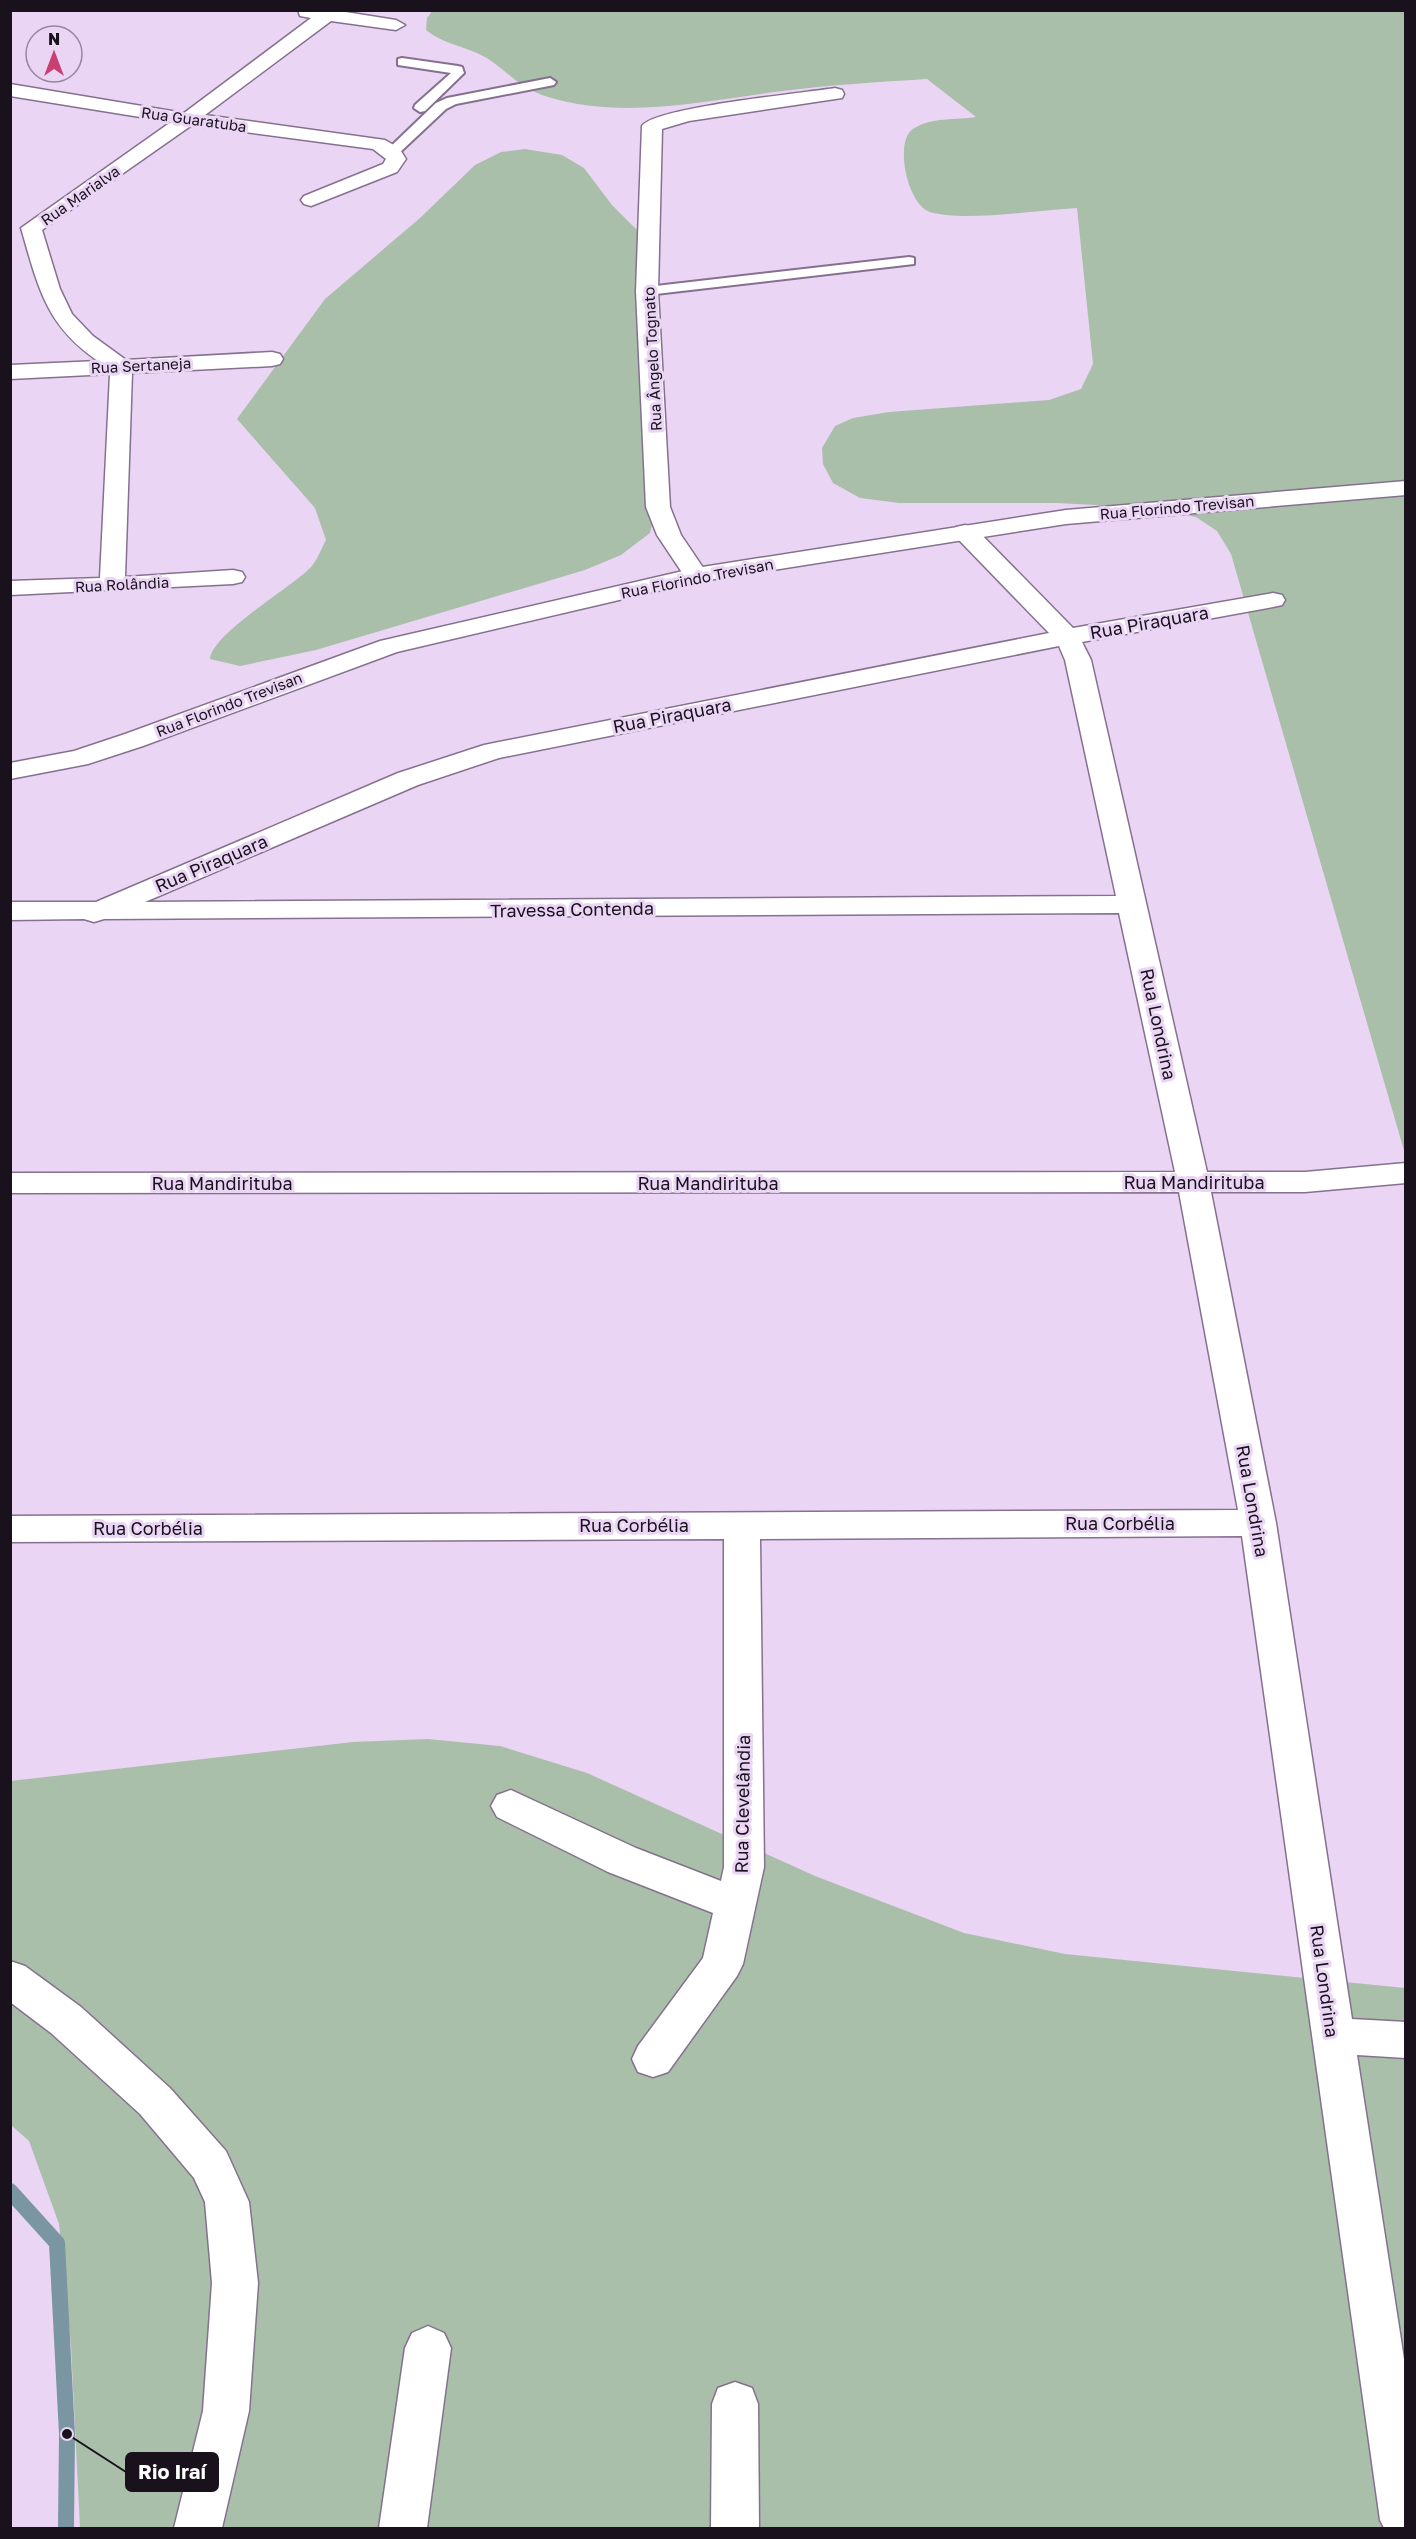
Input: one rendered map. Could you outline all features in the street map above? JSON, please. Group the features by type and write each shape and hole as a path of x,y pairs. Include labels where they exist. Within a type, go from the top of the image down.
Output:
{"street":[{"path":"295,10 396,25"},
{"name":"Rua Marialva","path":"121,366 94,349 74,330 57,307 31,228 188,118 327,15"},
{"name":"Rua Guaratuba","path":"10,90 188,118 388,142"},
{"name":"Rua Ângelo Tognato","path":"696,575 669,535 658,507 647,291 651,126 664,120 835,94"},
{"path":"311,200 390,168 396,159 388,142"},
{"name":"Rua Sertaneja","path":"10,372 272,359"},
{"path":"112,585 121,366"},
{"name":"Rua Florindo Trevisan","path":"10,771 79,758 134,740 389,646 696,575 1066,517 1406,488"},
{"name":"Rua Londrina","path":"965,532 1067,637 1078,660 1133,904 1193,1182 1258,1523 1404,2520"},
{"name":"Rua Rolândia","path":"10,588 112,585 233,577"},
{"name":"Rua Piraquara","path":"94,913 408,779 493,751 1067,637 1273,600"},
{"name":"Travessa Contenda","path":"10,911 94,913 1133,904"},
{"name":"Rua Mandirituba","path":"10,1183 1305,1182 1406,1173"},
{"name":"Rua Corbélia","path":"10,1529 1258,1523"},
{"name":"Rua Clevelândia","path":"653,2059 722,1964 744,1867 742,1524"},
{"path":"511,1806 622,1860 736,1905"},
{"path":"10,1978 66,2020 155,2101 211,2165 226,2202 235,2283 226,2411 198,2529"},
{"path":"1334,2036 1406,2040"},
{"path":"404,2529 428,2348"},
{"path":"735,2404 735,2529"}],"lane":[{"path":"402,62 453,69 458,73 409,117"},
{"path":"388,142 452,101 550,82"},
{"path":"647,291 909,261"}],"green space":[{"path":"433,10 1405,11 1405,1154 1231,554 1217,531 1196,517 1151,508 1057,503 899,503 860,498 833,483 823,464 822,448 835,426 853,418 889,412 1049,400 1081,389 1093,364 1077,208 962,216 930,212 922,207 915,198 906,172 904,146 907,136 913,129 927,122 976,117 927,79 800,89 664,106 635,108 576,104 537,93 483,56 433,35 426,30 427,18"},
{"path":"525,149 562,155 584,168 612,205 638,231 645,242 659,494 650,533 621,555 585,570 316,650 240,666 210,659 214,649 237,625 310,568 326,540 315,508 237,419 325,299 420,218 475,165 501,152"},
{"path":"428,1739 500,1746 587,1773 815,1876 964,1933 1065,1954 1405,1988 1405,2528 80,2528 71,2346 59,2224 29,2141 11,2125 10,1781 353,1742"}],"waterway":[{"path":"10,2191 57,2243 67,2434 66,2528"}],"place":[{"name":"Rio Iraí","path":"67,2434"}]}
